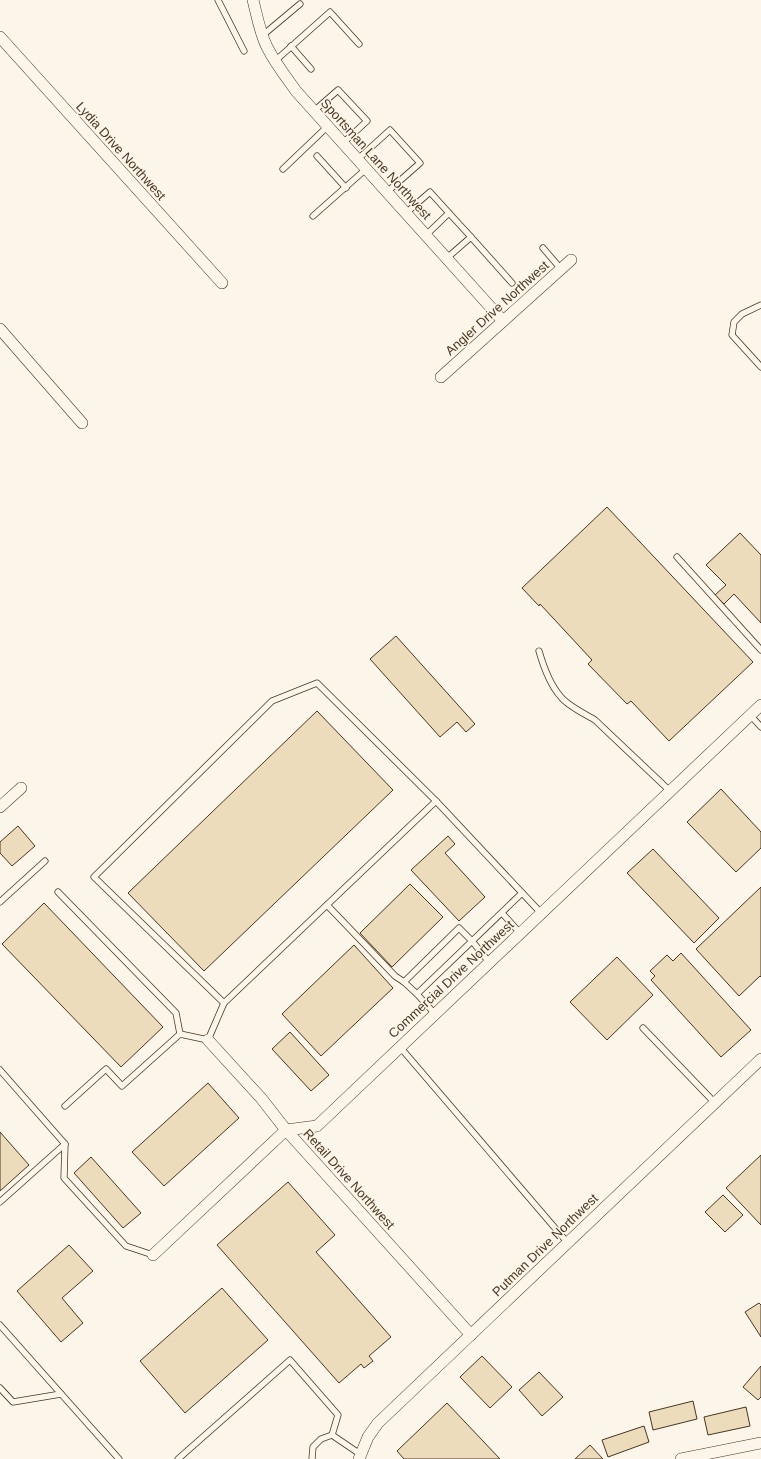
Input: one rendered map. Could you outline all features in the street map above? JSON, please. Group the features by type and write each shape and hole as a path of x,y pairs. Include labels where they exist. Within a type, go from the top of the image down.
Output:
{"street":[{"name":"Sportsman Lane Northwest","path":"253,0 266,46 296,91 503,321"},
{"name":"Lydia Drive Northwest","path":"0,37 222,283"},
{"name":"Angler Drive Northwest","path":"441,377 571,260"},
{"path":"0,329 82,423"},
{"name":"Commercial Drive Northwest","path":"286,1130 317,1126 761,705"},
{"path":"0,807 21,788"},
{"name":"Retail Drive Northwest","path":"208,1040 261,1098 286,1130 471,1335"},
{"name":"Putman Drive Northwest","path":"359,1456 368,1437 378,1423 761,1059"},
{"path":"153,1255 286,1130"},
{"path":"681,1459 761,1443"}],"lane":[{"path":"218,0 244,51"},
{"path":"263,35 300,4"},
{"path":"275,61 330,12 359,44"},
{"path":"291,46 311,69"},
{"path":"314,111 338,90 367,121 343,143"},
{"path":"283,168 328,126"},
{"path":"358,159 390,130 420,164 387,192"},
{"path":"317,156 346,188"},
{"path":"313,216 366,169"},
{"path":"406,213 430,192 512,283"},
{"path":"426,235 449,213"},
{"path":"447,258 471,237"},
{"path":"543,248 561,269"},
{"path":"761,305 742,314 734,322 732,335 761,367"},
{"path":"677,557 761,650"},
{"path":"540,651 544,667 561,697 595,720 670,791"},
{"path":"224,1003 94,877 272,701 317,683 436,801 541,914"},
{"path":"750,715 761,727"},
{"path":"180,1034 208,1040 224,1003 436,801"},
{"path":"0,902 45,861"},
{"path":"58,892 176,1013 180,1034"},
{"path":"417,994 522,893"},
{"path":"327,905 395,976 417,994 435,1014"},
{"path":"502,913 520,933"},
{"path":"404,982 459,928 489,962"},
{"path":"643,1028 715,1103"},
{"path":"65,1106 106,1069 122,1086 180,1034"},
{"path":"400,1047 567,1242"},
{"path":"0,1070 65,1144 64,1178 126,1246 153,1255"},
{"path":"0,1202 65,1144"},
{"path":"0,1325 118,1459"},
{"path":"178,1459 290,1360 338,1415 332,1434 321,1439 313,1447 312,1459"},
{"path":"0,1388 13,1402 61,1394"},
{"path":"332,1434 359,1456"}],"building":[{"path":"607,507 753,662 669,741 631,701 627,704 588,664 592,660 540,604 539,606 522,588"},
{"path":"740,533 761,555 761,623 734,594 724,604 715,595 726,585 706,565"},
{"path":"396,636 475,724 466,732 457,722 440,737 370,659"},
{"path":"317,711 393,790 204,971 128,893"},
{"path":"721,789 761,832 761,848 736,872 687,822"},
{"path":"18,826 35,846 12,866 0,853 0,842"},
{"path":"448,836 455,844 445,853 485,897 459,921 411,870"},
{"path":"653,849 719,918 694,943 627,873"},
{"path":"410,884 443,917 392,967 360,933"},
{"path":"761,887 761,977 760,976 739,996 696,949"},
{"path":"44,903 163,1027 121,1067 2,944"},
{"path":"354,945 393,988 321,1056 282,1014"},
{"path":"681,953 751,1030 721,1057 651,980 655,976 650,971 667,955 673,961"},
{"path":"617,957 653,995 607,1040 570,1002"},
{"path":"290,1032 329,1075 311,1091 272,1049"},
{"path":"208,1083 239,1118 164,1186 132,1152"},
{"path":"0,1132 29,1165 0,1191"},
{"path":"761,1155 761,1225 726,1188"},
{"path":"91,1157 141,1213 123,1228 74,1173"},
{"path":"288,1182 335,1235 316,1252 391,1337 369,1356 373,1361 364,1368 361,1364 339,1383 217,1245"},
{"path":"723,1195 743,1215 725,1232 705,1212"},
{"path":"69,1245 93,1271 62,1298 83,1323 61,1342 17,1291"},
{"path":"222,1288 268,1340 185,1413 140,1361"},
{"path":"759,1303 761,1305 761,1337 745,1312"},
{"path":"482,1356 512,1387 490,1408 460,1377"},
{"path":"761,1366 761,1397 758,1400 743,1387"},
{"path":"539,1372 563,1397 542,1416 519,1390"},
{"path":"693,1401 697,1419 653,1430 649,1412"},
{"path":"447,1403 500,1459 404,1459 397,1451"},
{"path":"746,1407 750,1426 708,1435 704,1417"},
{"path":"644,1426 649,1442 608,1457 602,1440"},
{"path":"590,1445 603,1459 575,1459"}]}
